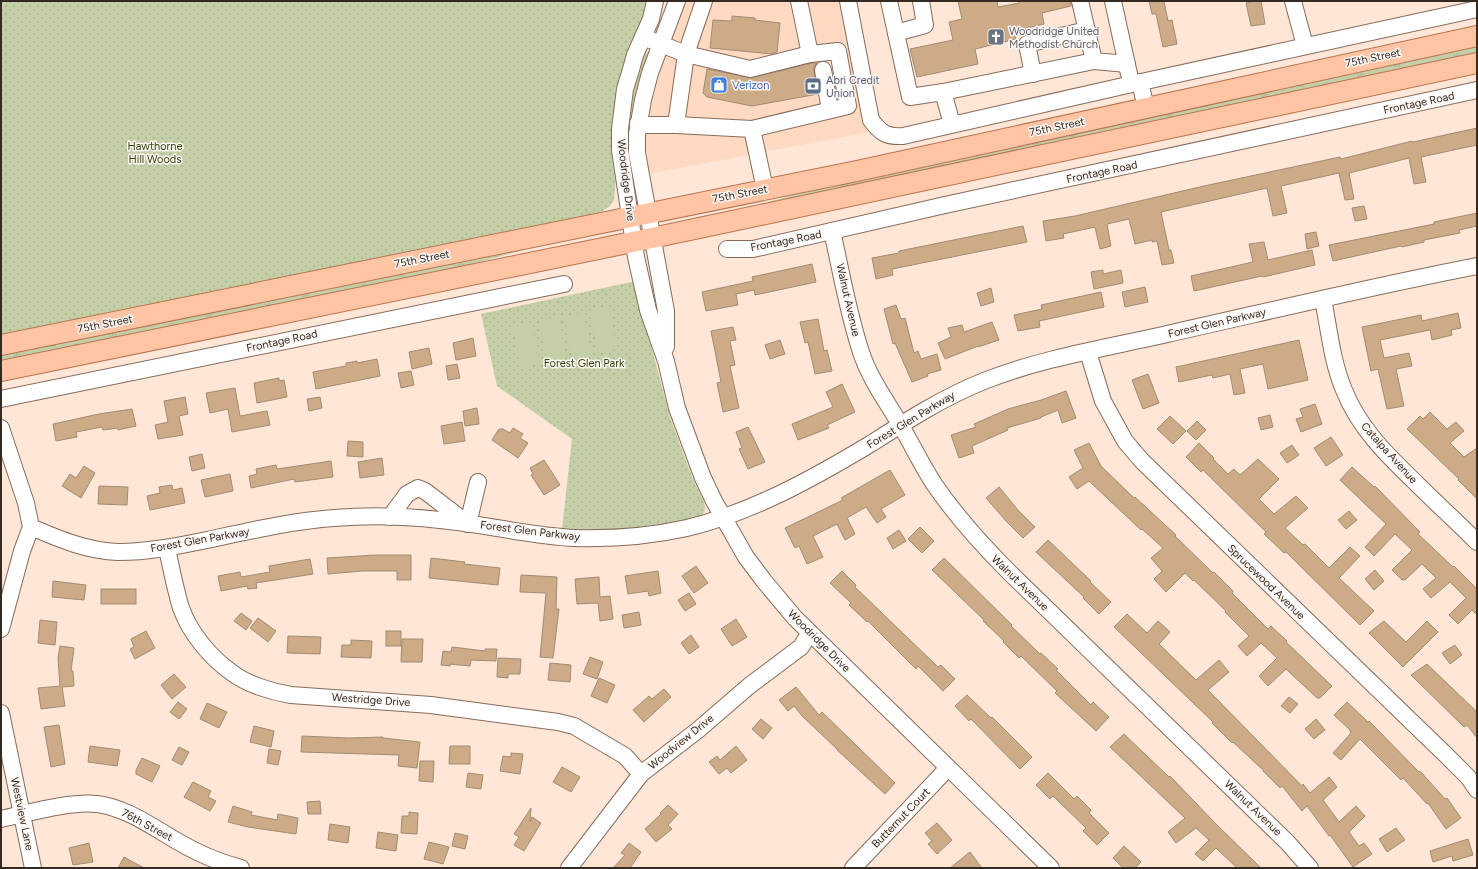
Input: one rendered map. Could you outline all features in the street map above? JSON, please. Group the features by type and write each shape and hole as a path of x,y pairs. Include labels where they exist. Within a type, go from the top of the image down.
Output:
{"main road":[{"name":"75th Street","path":"1,345 857,171 1477,36"},
{"path":"1,371 643,240 1477,63"}],"street":[{"name":"Woodridge Drive","path":"655,1 651,19 635,55 627,84 620,129 620,150 639,215 643,240 648,310 666,361 682,425 703,478 746,557 764,581 809,634 1051,868"},
{"name":"Woodridge Drive","path":"639,215 637,153 638,123 650,74 677,1"},
{"path":"676,125 686,54 704,1"},
{"path":"793,1 800,1 825,60 837,109"},
{"path":"848,1 871,120 880,132 892,137 903,136 1136,83 1477,9"},
{"path":"889,1 910,97 943,92 1094,61 1127,64"},
{"path":"896,33 925,26 921,1"},
{"path":"1080,1 1094,61"},
{"path":"1113,1 1127,64 1146,108"},
{"path":"1294,1 1305,46"},
{"path":"1033,74 1027,44 1087,30"},
{"path":"638,123 646,125 752,129 848,106 838,51 825,60 750,69 686,54 643,37"},
{"name":"Frontage Road","path":"727,249 753,249 1477,90"},
{"path":"943,92 952,124"},
{"path":"752,129 765,189"},
{"name":"Walnut Avenue","path":"832,231 854,329 861,353 870,373 934,483 965,525 984,547 1288,843 1310,868"},
{"name":"Forest Glen Parkway","path":"31,526 74,543 119,552 167,548 273,526 310,520 364,516 441,520 576,538 620,537 688,528 723,517 776,496 867,446 935,403 988,379 1014,370 1323,299 1477,266"},
{"name":"Frontage Road","path":"1,399 564,284"},
{"name":"Catalpa Avenue","path":"1323,299 1337,370 1344,390 1362,425 1392,460 1477,542"},
{"name":"Sprucewood Avenue","path":"1088,352 1103,401 1126,441 1142,461 1447,756 1468,777 1477,790"},
{"path":"1,428 26,503 31,526 22,551 1,629"},
{"name":"Forest Glen Parkway","path":"468,524 478,482"},
{"path":"390,517 407,494 418,488 425,491 468,524"},
{"name":"Westridge Drive","path":"167,548 175,586 182,608 195,634 209,652 231,673 255,685 278,693 290,695 431,705 558,722 574,726 626,756 641,774"},
{"name":"Woodview Drive","path":"569,868 641,774 698,730 749,686 802,647 809,634"},
{"name":"Westview Lane","path":"1,712 33,868"},
{"name":"Butternut Court","path":"853,868 948,768"},
{"name":"76th Street","path":"1,819 80,804 96,804 111,807 137,818 199,853 241,868"}],"shaded area":[{"path":"680,1 857,1 880,130 647,174 641,141"}],"green space":[{"name":"Hawthorne Hill Woods","path":"1,1 649,1 622,74 613,125 612,149 616,175 614,200 609,207 597,214 1,339"},
{"path":"1477,44 1477,54 761,208 760,204 859,178"},
{"path":"649,53 633,175 627,112 641,58"},
{"path":"523,246 524,250 419,278 1,363 1,353"},
{"name":"Forest Glen Park","path":"636,281 645,323 670,417 692,477 704,502 704,513 698,517 681,521 630,528 596,530 562,529 572,439 497,386 481,314"},
{"path":"609,307 617,349 598,353 590,311"},
{"path":"583,313 592,354 572,358 564,316"},
{"path":"558,317 566,359 547,363 539,321"},
{"path":"532,323 540,364 521,368 513,327"}],"building":[{"name":"Woodridge United Methodist Church","path":"958,1 997,1 998,7 1019,3 1019,1 1071,1 1071,6 1042,13 1044,24 1014,31 1016,39 975,49 978,64 917,77 910,49 953,40 949,22 962,19"},
{"path":"1149,1 1164,1 1168,21 1172,20 1177,44 1163,47 1156,14 1152,14"},
{"path":"1261,1 1265,24 1251,26 1246,3"},
{"path":"732,16 755,18 755,20 780,23 777,52 772,54 710,48 713,20 732,21"},
{"path":"817,63 814,66 814,71 818,94 752,106 707,97 703,93 707,69 752,78"},
{"path":"1477,128 1477,145 1421,157 1426,182 1414,184 1409,158 1349,173 1354,199 1345,200 1339,173 1281,186 1287,213 1273,216 1267,188 1161,212 1169,250 1171,250 1174,263 1162,265 1157,241 1152,242 1152,240 1135,244 1129,219 1107,224 1111,246 1100,249 1095,227 1063,234 1064,238 1046,241 1043,221 1075,216 1204,186 1340,157 1341,159 1412,141"},
{"path":"1364,206 1367,219 1355,221 1352,208"},
{"path":"1477,213 1477,226 1459,230 1460,233 1333,261 1329,245 1434,224 1434,222"},
{"path":"1023,226 1027,242 892,269 893,275 876,279 872,258 899,253 899,251"},
{"path":"1316,232 1319,246 1307,249 1305,234"},
{"path":"1264,242 1268,260 1312,250 1315,265 1194,291 1191,276 1253,262 1249,244"},
{"path":"812,264 816,282 755,295 754,290 736,294 738,305 706,311 702,292 753,281 752,277"},
{"path":"1103,270 1103,274 1121,270 1123,283 1094,289 1091,272"},
{"path":"1145,287 1148,302 1125,307 1122,292"},
{"path":"991,288 994,302 981,306 977,293"},
{"path":"1101,292 1104,307 1039,321 1040,327 1018,331 1014,315 1042,309 1041,305"},
{"path":"896,305 901,319 905,318 914,353 918,351 921,359 937,354 941,370 927,374 928,376 912,382 895,343 893,344 884,309"},
{"path":"1458,313 1461,328 1451,330 1452,335 1432,340 1430,330 1380,340 1384,358 1409,353 1412,366 1396,369 1404,406 1387,409 1378,369 1371,371 1362,327 1421,315 1422,321"},
{"path":"818,319 824,351 827,350 832,371 815,374 808,342 805,343 800,322"},
{"path":"992,322 999,340 978,346 945,359 938,343 951,337 948,328 962,325 964,332"},
{"path":"733,327 736,340 730,341 735,365 730,366 739,408 723,412 717,383 721,382 711,331"},
{"path":"473,338 476,356 456,360 453,343"},
{"path":"780,340 785,354 770,359 765,345"},
{"path":"1299,340 1308,380 1268,389 1263,364 1240,369 1245,393 1234,395 1230,374 1213,378 1212,375 1179,382 1176,367"},
{"path":"429,348 432,364 412,369 409,352"},
{"path":"377,359 380,376 316,389 313,372 346,366 346,363 357,361 357,363"},
{"path":"457,364 460,378 448,380 446,366"},
{"path":"411,371 414,385 401,388 398,373"},
{"path":"1148,374 1159,403 1143,409 1132,380"},
{"path":"279,378 279,381 284,380 287,397 257,403 254,383"},
{"path":"842,384 855,412 827,425 829,428 798,440 792,424 833,407 826,392"},
{"path":"235,388 240,416 267,411 270,425 232,432 228,409 210,413 206,393"},
{"path":"1066,391 1076,418 1062,423 1058,410 1041,418 1007,428 1008,430 972,446 974,453 959,458 951,435 976,427 974,424 1008,409"},
{"path":"185,397 188,414 179,416 183,435 158,439 155,425 168,422 164,401"},
{"path":"320,397 322,408 309,411 307,399"},
{"path":"1315,404 1322,424 1301,432 1296,419 1303,417 1300,409"},
{"path":"477,408 479,424 465,426 463,411"},
{"path":"132,409 136,426 118,430 118,428 103,430 102,427 76,432 77,437 56,441 53,424 99,414"},
{"path":"1430,412 1447,429 1456,422 1464,431 1450,443 1464,457 1477,448 1477,499 1458,480 1459,479 1407,429 1420,416 1423,419"},
{"path":"1270,415 1273,427 1261,430 1258,418"},
{"path":"1170,416 1186,431 1173,444 1157,429"},
{"path":"1197,421 1206,430 1196,440 1187,431"},
{"path":"462,422 465,441 444,444 441,426"},
{"path":"748,427 765,462 748,469 739,449 742,448 736,432"},
{"path":"513,428 523,434 520,438 528,443 518,458 492,440 499,429 503,429 510,433"},
{"path":"1331,437 1343,455 1326,466 1314,448"},
{"path":"348,441 363,442 363,457 347,456"},
{"path":"1089,443 1101,466 1134,498 1135,497 1176,535 1175,536 1213,573 1214,572 1233,591 1232,593 1268,629 1271,626 1332,686 1320,698 1317,698 1286,669 1268,686 1259,676 1277,658 1261,643 1247,656 1238,646 1249,636 1225,612 1226,611 1185,573 1166,592 1154,579 1162,571 1151,558 1163,548 1142,529 1141,530 1089,481 1077,489 1069,477 1083,468 1074,450"},
{"path":"1199,443 1228,474 1234,469 1240,475 1258,459 1279,479 1259,499 1274,514 1296,496 1308,508 1285,528 1303,545 1305,544 1329,568 1350,547 1360,556 1339,578 1374,611 1360,625 1286,552 1284,553 1264,534 1266,532 1203,470 1201,472 1186,457"},
{"path":"1292,445 1299,455 1287,463 1280,453"},
{"path":"202,454 205,468 192,471 189,457"},
{"path":"382,458 384,475 360,478 358,462"},
{"path":"544,460 560,485 544,495 531,475 533,474 530,468"},
{"path":"331,461 333,477 295,482 294,479 251,488 249,476 257,474 256,469 276,465 277,469"},
{"path":"84,466 95,473 81,498 62,486 70,474 76,478"},
{"path":"1352,467 1374,487 1375,486 1420,532 1418,534 1477,589 1477,615 1472,610 1458,624 1449,615 1466,598 1450,582 1431,598 1423,589 1436,578 1422,564 1405,580 1402,580 1392,570 1412,550 1395,534 1374,556 1365,547 1386,524 1340,480"},
{"path":"890,470 905,495 881,509 886,517 877,523 866,507 847,518 855,534 845,540 837,524 813,536 823,557 807,564 799,546 795,548 785,528 843,500 841,498"},
{"path":"230,474 233,491 205,497 201,480"},
{"path":"172,485 173,490 182,488 185,503 150,510 147,496 160,493 159,487"},
{"path":"99,486 128,487 127,505 98,504"},
{"path":"999,487 1018,510 1035,527 1023,538 986,498"},
{"path":"1349,511 1357,520 1346,529 1338,520"},
{"path":"920,527 934,541 922,553 908,539"},
{"path":"899,530 906,541 893,549 887,538"},
{"path":"1048,540 1111,602 1099,614 1083,598 1084,597 1036,552"},
{"path":"376,555 411,555 411,580 397,580 397,571 362,571 328,574 327,558"},
{"path":"431,558 465,562 464,564 500,568 498,585 429,578"},
{"path":"944,558 1012,625 1011,626 1058,669 1056,670 1091,705 1093,702 1109,717 1096,731 1055,693 1057,691 1021,656 1019,658 983,621 984,620 932,570"},
{"path":"310,559 313,574 256,583 257,588 248,589 247,586 221,591 218,576 240,572 241,577 270,572 269,566"},
{"path":"696,566 708,583 694,593 682,576"},
{"path":"1375,570 1384,581 1374,590 1365,579"},
{"path":"658,571 661,593 649,596 648,591 628,594 625,576"},
{"path":"842,571 856,585 855,587 938,667 941,665 955,679 943,691 918,666 916,669 868,621 867,622 849,605 851,603 830,583"},
{"path":"521,575 557,577 556,609 559,609 553,658 540,657 546,593 520,592"},
{"path":"599,577 600,597 610,596 613,619 600,621 598,603 577,604 575,579"},
{"path":"53,581 86,585 84,600 52,597"},
{"path":"101,589 136,589 136,604 101,604"},
{"path":"689,593 696,604 685,611 678,600"},
{"path":"639,612 641,625 624,628 622,615"},
{"path":"241,613 252,621 246,630 234,621"},
{"path":"1127,614 1147,633 1158,621 1170,632 1159,644 1196,680 1219,660 1229,672 1208,690 1302,786 1303,784 1310,793 1329,777 1337,787 1323,800 1339,822 1356,806 1365,816 1349,832 1359,846 1364,843 1372,854 1353,867 1307,806 1302,811 1282,786 1280,788 1264,771 1233,742 1232,743 1212,723 1213,722 1114,627"},
{"path":"258,618 276,631 268,642 250,628"},
{"path":"736,619 747,637 732,646 721,629"},
{"path":"40,620 57,622 55,645 38,643"},
{"path":"1384,621 1406,642 1427,621 1438,632 1403,667 1369,633"},
{"path":"146,631 155,648 135,659 130,649 134,647 131,639"},
{"path":"386,631 401,631 401,646 386,646"},
{"path":"691,635 699,647 689,654 681,643"},
{"path":"288,636 321,637 320,654 287,653"},
{"path":"402,639 423,639 422,662 401,662"},
{"path":"351,640 372,641 371,658 341,657 342,645 351,645"},
{"path":"1455,645 1462,655 1450,664 1442,653"},
{"path":"60,646 74,648 71,671 73,671 74,686 62,687 65,706 41,709 38,688 60,686 58,658"},
{"path":"452,647 485,651 485,649 497,649 496,661 471,660 470,666 450,664 450,666 441,665 443,651 451,652"},
{"path":"590,657 603,662 597,679 583,674"},
{"path":"498,658 521,659 520,674 508,674 508,678 497,677"},
{"path":"550,663 571,665 570,682 548,680"},
{"path":"1427,664 1477,712 1477,738 1467,725 1464,727 1411,675"},
{"path":"174,674 186,687 172,699 161,685"},
{"path":"599,678 615,685 607,703 591,696"},
{"path":"796,687 819,715 822,712 895,783 885,794 837,750 802,716 794,706 788,711 779,700"},
{"path":"664,689 671,697 644,722 633,710 649,696 652,699"},
{"path":"967,695 991,718 992,717 1032,757 1020,769 971,719 969,721 955,706"},
{"path":"1289,697 1298,704 1290,713 1281,706"},
{"path":"178,702 187,709 179,719 170,712"},
{"path":"1347,702 1368,722 1369,721 1419,772 1420,771 1445,799 1447,798 1461,818 1446,829 1428,803 1427,804 1403,778 1401,780 1360,739 1341,760 1333,753 1351,733 1350,730 1334,715"},
{"path":"207,703 227,712 219,728 200,719"},
{"path":"761,719 772,728 763,739 752,729"},
{"path":"1316,719 1325,730 1314,739 1305,729"},
{"path":"59,725 65,764 51,767 44,727"},
{"path":"254,726 274,731 271,747 250,742"},
{"path":"1124,734 1169,777 1170,776 1261,868 1237,868 1216,848 1203,861 1195,854 1209,840 1196,828 1176,843 1168,832 1185,818 1110,747"},
{"path":"302,736 349,738 383,737 420,742 417,768 398,766 399,755 301,752"},
{"path":"90,746 120,750 117,766 88,762"},
{"path":"450,746 470,746 470,764 449,764"},
{"path":"736,746 747,760 731,773 727,768 719,774 709,762 717,756 720,760"},
{"path":"179,747 189,752 182,765 172,760"},
{"path":"269,749 281,751 278,765 267,763"},
{"path":"511,753 523,754 520,774 500,771 503,756 511,757"},
{"path":"142,758 160,766 152,782 136,774 136,770"},
{"path":"420,761 434,761 433,782 419,781"},
{"path":"562,767 580,777 571,792 553,782"},
{"path":"468,773 483,775 481,789 466,787"},
{"path":"1048,773 1074,799 1077,796 1091,810 1089,813 1109,833 1097,845 1083,831 1086,828 1053,796 1050,799 1036,785"},
{"path":"193,782 211,791 208,797 216,801 210,811 184,797"},
{"path":"320,801 321,814 308,814 307,802"},
{"path":"668,805 678,814 668,825 672,829 656,842 645,829"},
{"path":"233,806 252,812 251,815 277,820 278,814 298,818 296,834 248,827 228,822"},
{"path":"531,808 530,822 532,817 541,823 524,851 514,845 519,837 514,834"},
{"path":"409,812 418,813 417,834 401,833 402,816 409,816"},
{"path":"937,823 952,840 937,854 928,844 932,841 925,833"},
{"path":"330,824 350,827 348,843 328,840"},
{"path":"1396,828 1405,840 1387,852 1379,839"},
{"path":"378,832 398,835 396,851 376,848"},
{"path":"455,833 468,836 465,849 452,846"},
{"path":"1468,839 1473,855 1453,861 1452,856 1433,862 1430,851"},
{"path":"429,842 449,847 443,864 424,859"},
{"path":"89,843 93,862 73,865 69,848"},
{"path":"629,843 641,852 630,868 613,868 625,855 621,853"},
{"path":"1124,846 1141,862 1135,868 1123,868 1113,858"},
{"path":"970,852 982,868 950,868"},
{"path":"124,857 144,868 118,868"}],"place":[{"name":"Woodridge United Methodist Church","path":"996,37"},
{"name":"Verizon","path":"719,85"},
{"name":"Abri Credit Union","path":"813,86"}]}
